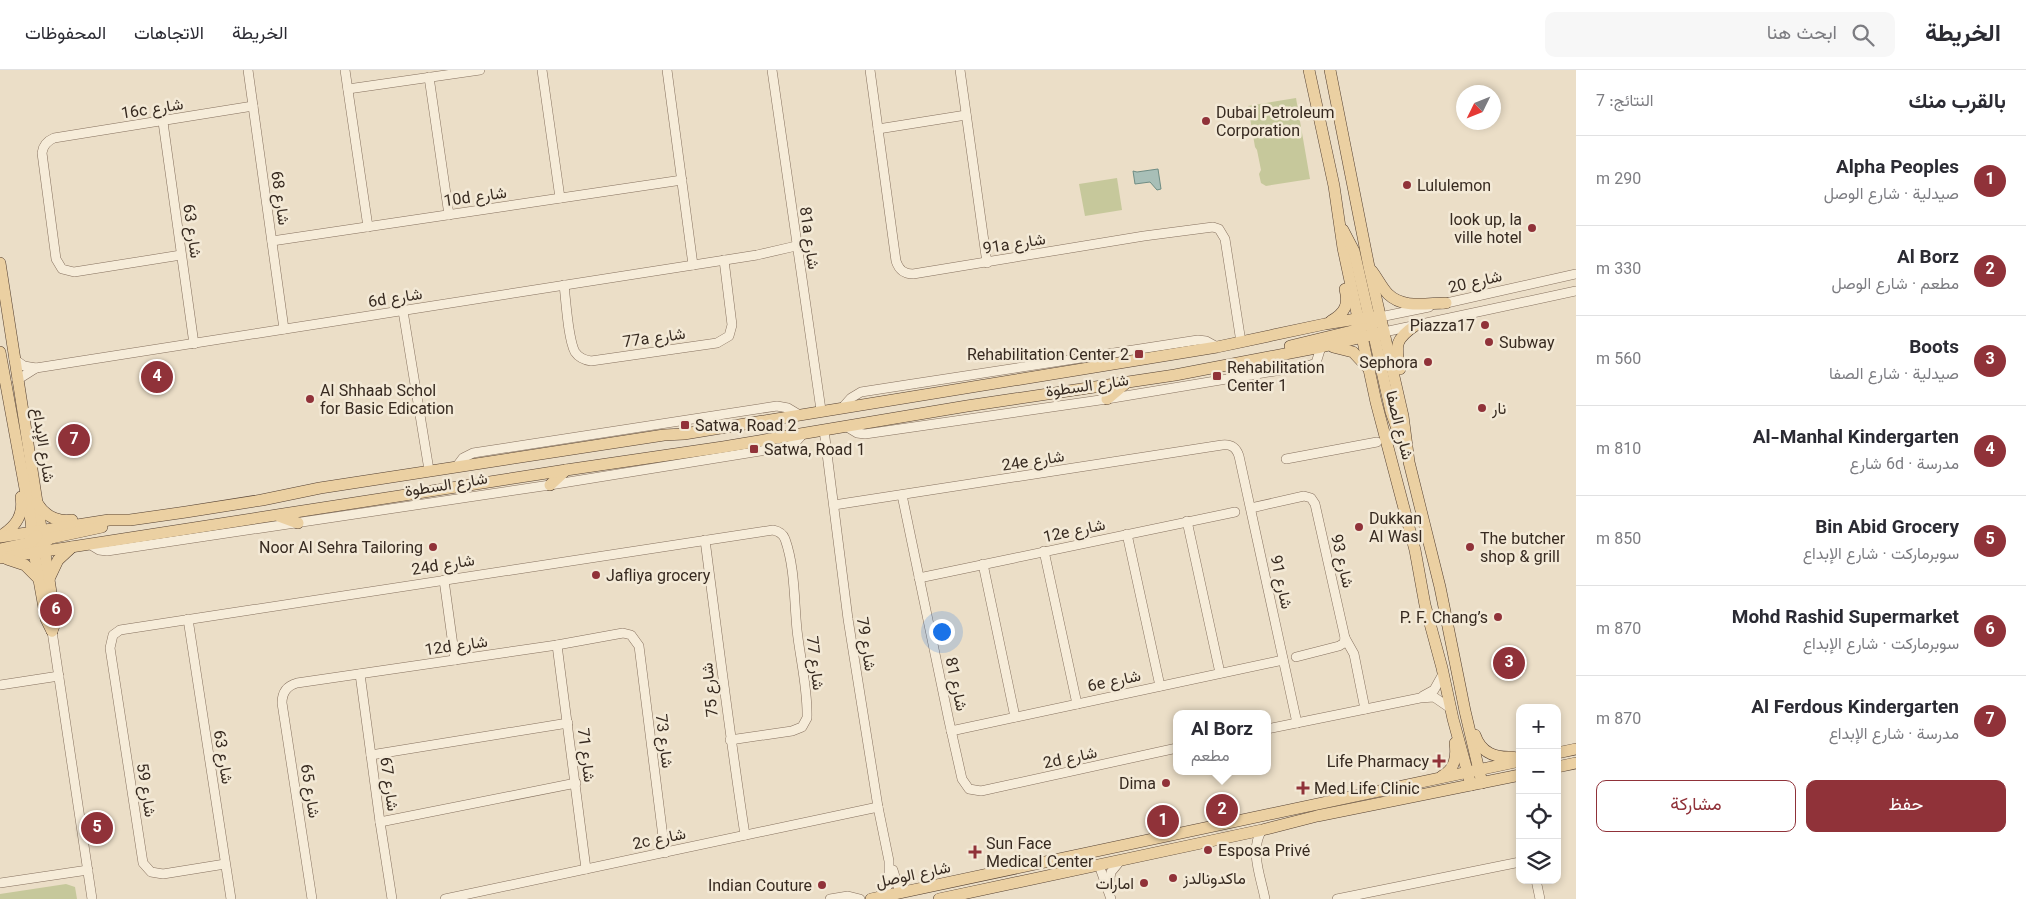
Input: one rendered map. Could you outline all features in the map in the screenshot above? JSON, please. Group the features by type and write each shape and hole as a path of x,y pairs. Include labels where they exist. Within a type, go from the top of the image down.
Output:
{"main road":[{"name":"شارع الصفا","path":"1309,70 1340,226 1367,326 1403,416 1408,462 1440,587 1465,711 1474,777"},
{"name":"شارع الصفا","path":"1330,70 1369,267 1367,326 1370,371 1415,550 1425,605 1450,708 1474,777"},
{"path":"1324,324 1341,315 1348,301 1337,251 1340,226"},
{"name":"شارع الإبداع","path":"0,263 36,502 38,541"},
{"path":"1369,267 1389,295 1398,301 1408,304 1446,303"},
{"path":"0,318 8,367 11,375 17,380"},
{"name":"شارع السطوة","path":"0,558 38,541 109,520 130,520 262,500 320,488 429,470 664,435 684,434 821,410 1217,347 1324,324 1367,326"},
{"path":"1403,416 1404,394 1397,355 1397,344 1403,334 1416,325"},
{"path":"1272,356 1291,345 1367,326 1391,412 1408,462"},
{"name":"شارع السطوة","path":"0,537 72,547 847,427 967,406 1126,383 1321,347 1367,326"},
{"path":"1321,347 1349,350 1360,358 1370,371"},
{"name":"شارع الإبداع","path":"0,358 3,386 38,541 44,580 46,620 52,632"},
{"path":"967,406 976,400 994,396 996,392 994,382"},
{"path":"1107,399 1126,383"},
{"path":"646,458 641,449 645,443 684,434"},
{"path":"0,537 13,528 20,516 22,502 18,478 21,468"},
{"path":"398,496 408,489 428,485 432,480 429,470"},
{"path":"550,485 566,470"},
{"path":"36,502 46,513 59,520 67,521 110,515 130,520"},
{"path":"275,515 298,523"},
{"path":"0,549 38,541"},
{"path":"0,558 11,559 25,565 44,580 58,560 72,547"},
{"path":"1465,711 1471,718 1478,742 1484,750 1491,755 1500,757 1516,756"},
{"path":"1434,779 1450,771 1455,761 1453,719"},
{"path":"1561,752 1576,749"},
{"name":"شارع الوصل","path":"939,899 1262,830 1368,805 1474,777 1516,762"},
{"path":"1561,766 1576,763"},
{"name":"شارع الوصل","path":"875,898 900,896 1434,779 1516,775"},
{"path":"1099,865 1099,860 1103,856 1192,835 1215,827"}],"street":[{"name":"شارع 68","path":"248,70 284,329"},
{"path":"345,70 368,227"},
{"path":"348,89 480,70"},
{"path":"542,70 560,198"},
{"path":"667,70 693,265"},
{"name":"81a شارع","path":"772,70 821,410"},
{"name":"91a شارع","path":"870,70 896,262 900,270 913,274 1144,236 1213,227 1219,229 1226,239 1241,342"},
{"path":"960,70 987,263"},
{"path":"429,78 449,215"},
{"name":"16c شارع","path":"181,255 74,272 62,269 56,259 42,153 46,143 54,138 254,106"},
{"path":"878,129 966,115"},
{"name":"شارع 63","path":"163,122 194,344"},
{"name":"10d شارع","path":"272,241 682,180"},
{"name":"6d شارع","path":"17,380 36,368 797,250"},
{"name":"77a شارع","path":"564,285 573,347 579,357 585,360 591,361 717,343 729,336 732,325 724,260"},
{"name":"شارع 20","path":"1367,326 1446,303 1576,274"},
{"name":"شارع 20","path":"1367,326 1416,325 1576,291"},
{"path":"403,311 429,470"},
{"name":"شارع السطوة","path":"843,407 854,396 862,392 1198,340 1206,341 1217,347"},
{"name":"شارع السطوة","path":"847,427 857,433 865,434 1107,399 1311,366 1316,363 1321,347"},
{"path":"14,359 24,366 36,368"},
{"name":"شارع السطوة","path":"457,466 462,458 473,453 619,429 777,406 788,408 798,414"},
{"name":"شارع 79","path":"824,430 848,619 878,807 889,861 900,896"},
{"name":"شارع السطوة","path":"89,544 99,550 107,551 550,485 785,447 794,444 804,433"},
{"path":"1286,459 1377,442"},
{"name":"24e شارع","path":"834,505 1222,445 1235,448"},
{"name":"شارع 91","path":"1235,448 1240,456 1297,723"},
{"name":"شارع 81","path":"902,495 951,731 962,779 969,789"},
{"name":"شارع 93","path":"1251,508 1304,496 1314,500 1346,638"},
{"name":"12e شارع","path":"920,578 1235,512"},
{"path":"1187,521 1220,673"},
{"name":"24d شارع","path":"113,635 124,628 770,529 779,532"},
{"name":"شارع 77","path":"730,740 792,731 802,727 807,718 796,628 795,600 785,539 779,532"},
{"path":"1126,534 1160,686"},
{"name":"شارع 75","path":"705,540 730,740 745,835"},
{"path":"1044,551 1076,704"},
{"path":"983,564 1015,717"},
{"path":"444,580 456,660"},
{"name":"شارع 63","path":"188,619 231,899"},
{"name":"شارع الإبداع","path":"52,632 92,899"},
{"name":"12d شارع","path":"285,689 297,683 557,645 623,633 631,636"},
{"name":"شارع 59","path":"113,635 110,648 143,863 151,872 163,874 225,864"},
{"name":"شارع 73","path":"631,636 639,646 665,853"},
{"path":"1296,657 1339,646 1344,643 1346,638"},
{"path":"1346,638 1354,654 1365,709"},
{"name":"شارع 71","path":"557,645 586,869"},
{"name":"6e شارع","path":"951,731 1283,660"},
{"name":"شارع 67","path":"360,674 392,899"},
{"path":"1420,698 1434,690 1443,674"},
{"path":"0,686 59,676"},
{"name":"شارع 65","path":"285,689 282,704 312,899"},
{"path":"1271,728 1420,698 1434,697 1450,708"},
{"path":"371,754 568,723"},
{"name":"2d شارع","path":"969,789 981,791 1173,749"},
{"path":"380,822 576,783"},
{"name":"2c شارع","path":"445,899 878,807"},
{"path":"1262,830 1257,839 1255,849 1265,899"},
{"path":"1241,834 1255,849"},
{"path":"1108,888 1111,872 1120,860"},
{"name":"شارع 79","path":"875,898 889,884 889,861"},
{"path":"1337,899 1516,862"},
{"path":"1099,865 1111,899"},
{"path":"0,883 88,870"},
{"path":"1537,884 1540,899"},
{"path":"830,899 848,896 860,899"}],"green space":[{"path":"1296,98 1310,179 1266,186 1261,183 1259,174 1261,170 1248,106"},
{"path":"1117,178 1122,210 1085,216 1079,184"},
{"path":"66,884 75,887 77,899 0,899 0,894"}],"water":[{"path":"1158,169 1161,189 1157,190 1150,182 1135,184 1133,171"}],"place":[{"name":"Dubai Petroleum Corporation","path":"1206,121"},
{"name":"Lululemon","path":"1407,185"},
{"name":"look up, la ville hotel","path":"1532,228"},
{"name":"Piazza17","path":"1485,325"},
{"name":"Subway","path":"1489,342"},
{"name":"Rehabilitation Center 2","path":"1139,354"},
{"name":"Sephora","path":"1428,362"},
{"name":"Rehabilitation Center 1","path":"1217,376"},
{"name":"Al-Manhal Kindergarten","path":"157,377"},
{"name":"Al Shhaab Schol for Basic Edication","path":"310,399"},
{"name":"نار","path":"1482,408"},
{"name":"Satwa, Road 2","path":"685,425"},
{"name":"Al Ferdous Kindergarten","path":"74,440"},
{"name":"Satwa, Road 1","path":"754,449"},
{"name":"Dukkan Al Wasl","path":"1359,527"},
{"name":"Noor Al Sehra Tailoring","path":"433,547"},
{"name":"The butcher shop & grill","path":"1470,547"},
{"name":"Jafliya grocery","path":"596,575"},
{"name":"Mohd Rashid Supermarket","path":"56,610"},
{"name":"P. F. Chang’s","path":"1498,617"},
{"name":"Boots","path":"1509,663"},
{"name":"Life Pharmacy","path":"1439,761"},
{"name":"Dima","path":"1166,783"},
{"name":"Med Life Clinic","path":"1303,788"},
{"name":"Al Borz","path":"1222,810"},
{"name":"Alpha Peoples","path":"1163,821"},
{"name":"Bin Abid Grocery","path":"97,828"},
{"name":"Esposa Privé","path":"1208,850"},
{"name":"Sun Face Medical Center","path":"975,852"},
{"name":"ماكدونالدز","path":"1173,878"},
{"name":"امارات","path":"1144,883"},
{"name":"Indian Couture","path":"822,885"}]}
